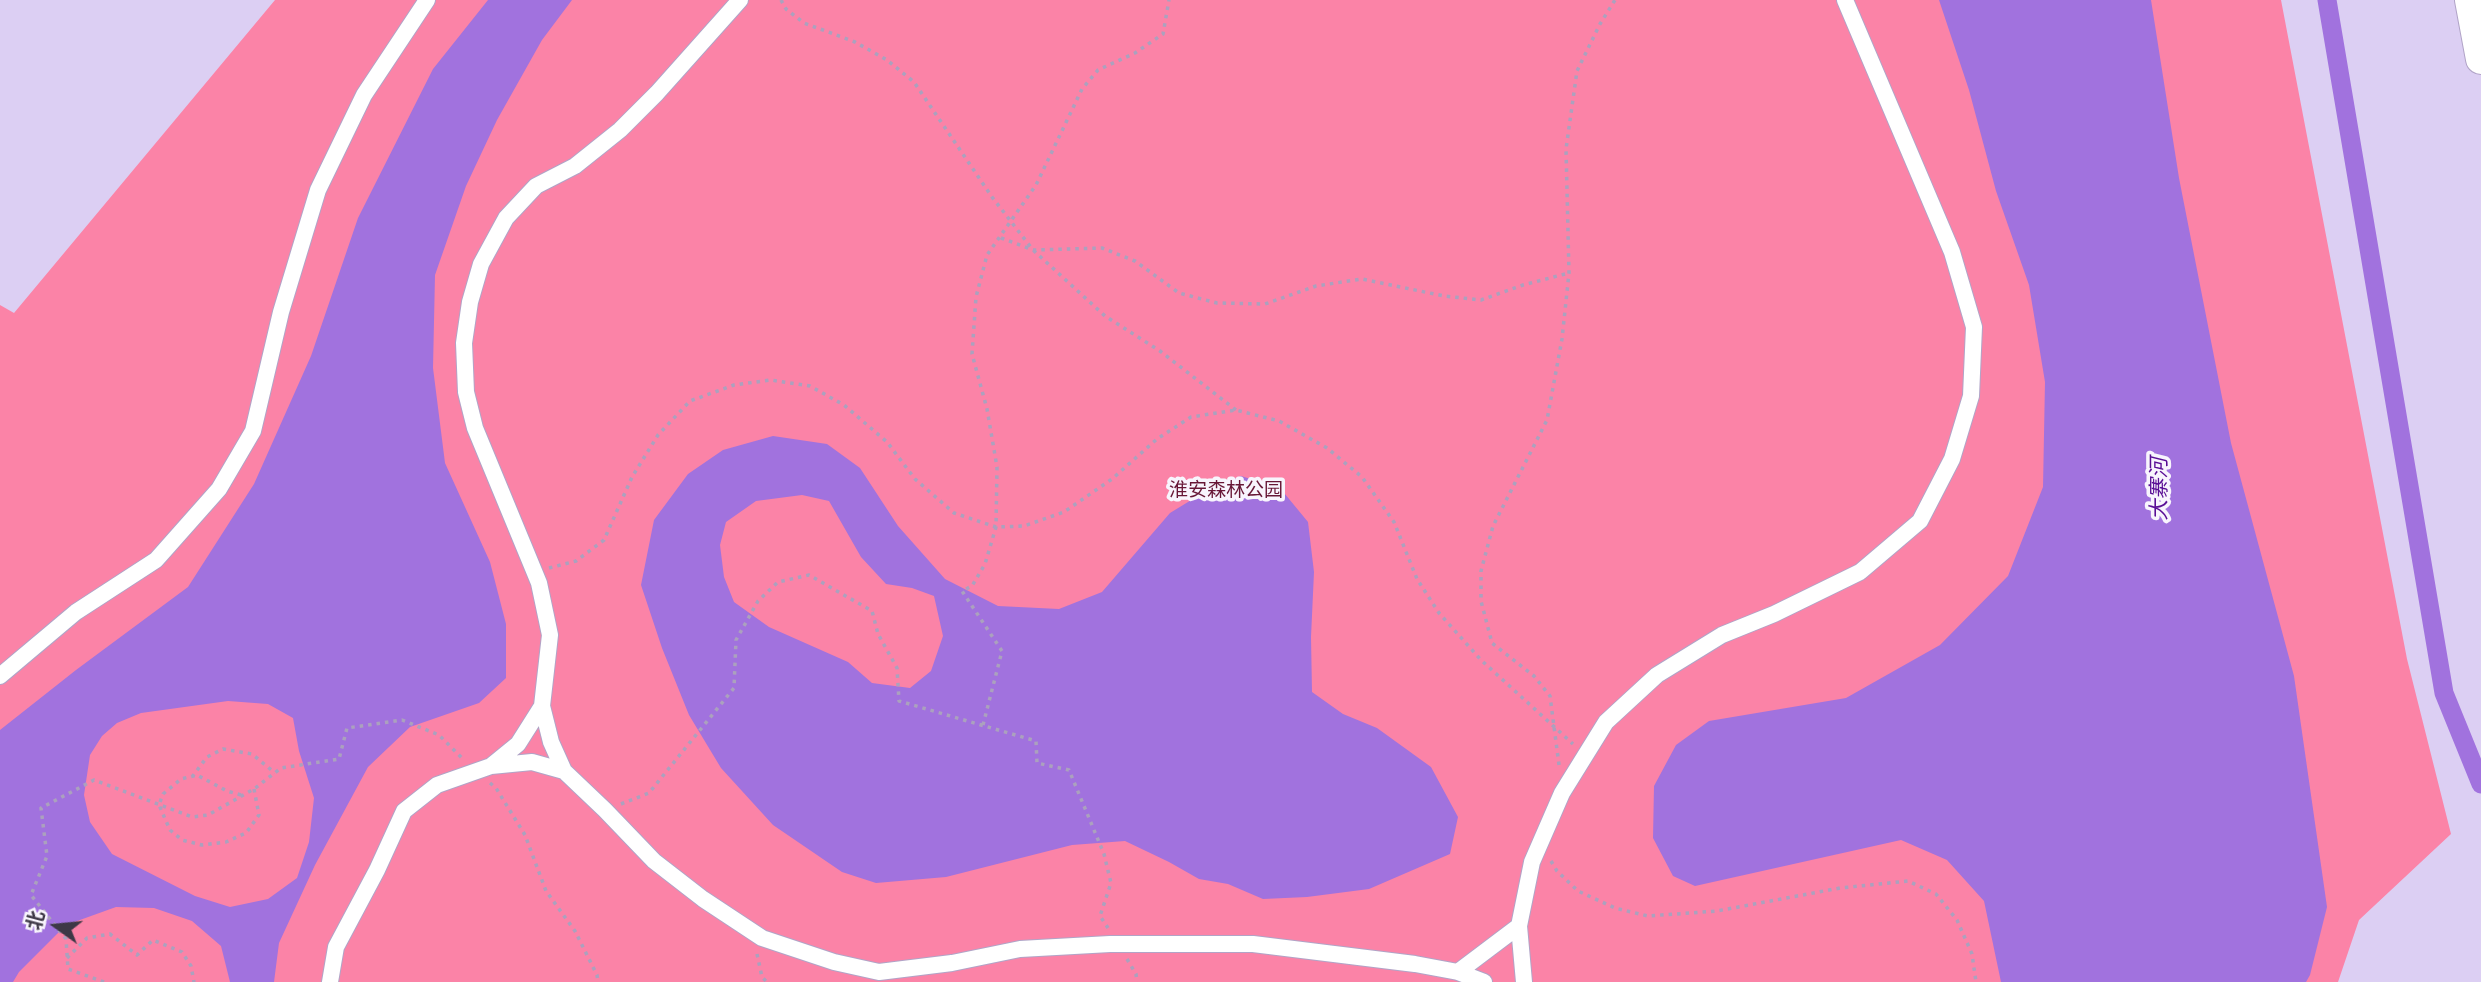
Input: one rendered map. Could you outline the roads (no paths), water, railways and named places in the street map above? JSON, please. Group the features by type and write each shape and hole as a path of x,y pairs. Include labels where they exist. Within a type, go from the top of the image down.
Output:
{"main road":[{"path":"2470,0 2481,59"}],"street":[{"path":"0,676 76,612 156,560 219,489 253,431 281,312 317,190 364,95 427,0"},
{"path":"740,0 620,130 575,166 536,186 506,218 481,264 470,302 464,343 466,392 475,428 534,571 550,635 541,706 551,742 564,771 654,861 703,899 762,938 834,962 879,972 952,963 1020,949 1119,944 1253,944 1415,964 1458,972 1484,982"},
{"path":"1524,982 1519,926 1532,862 1562,793 1606,722 1657,675 1722,635 1774,614 1860,572 1920,521 1952,459 1971,396 1975,327 1952,253 1845,0"},
{"path":"484,769 518,744 541,706"},
{"path":"330,982 336,947 377,870 404,811 437,785 484,769 533,762 564,771"},
{"path":"1458,972 1519,926"}],"water":[{"path":"488,0 572,0 542,40 497,120 466,186 435,275 433,368 445,463 490,562 506,624 506,678 479,703 410,727 368,767 315,865 279,943 274,982 230,982 221,946 192,921 154,908 116,907 66,925 19,972 13,982 0,982 0,730 188,587 254,484 311,356 358,218 433,69","holes":["228,701 268,704 293,718 299,751 314,798 309,842 297,878 268,899 230,907 195,896 112,854 90,822 84,795 90,755 102,736 117,723 141,713"]},
{"name":"大寨河","path":"1939,0 2151,0 2179,178 2231,443 2294,676 2327,907 2306,982 2001,982 1984,901 1947,860 1901,840 1695,886 1673,876 1653,838 1654,786 1676,745 1709,721 1846,698 1940,645 2008,576 2043,487 2045,382 2029,285 1996,191 1969,90"},
{"path":"773,436 827,444 860,468 898,526 945,579 998,606 1059,609 1102,592 1170,513 1206,491 1241,476 1280,488 1308,522 1314,572 1312,692 1343,714 1377,728 1431,767 1458,817 1450,854 1369,889 1307,897 1263,899 1228,884 1199,879 1125,841 1072,845 946,877 876,883 842,872 773,825 721,768 689,715 662,648 641,585 654,520 688,474 723,450","holes":["802,495 829,501 861,557 886,584 912,588 934,596 943,636 931,671 910,688 872,683 848,662 769,627 734,602 724,577 720,545 726,522 756,501"]}],"waterway":[{"path":"2327,0 2444,693 2481,784"}],"park label":[{"name":"淮安森林公园","path":"1226,491"}]}
